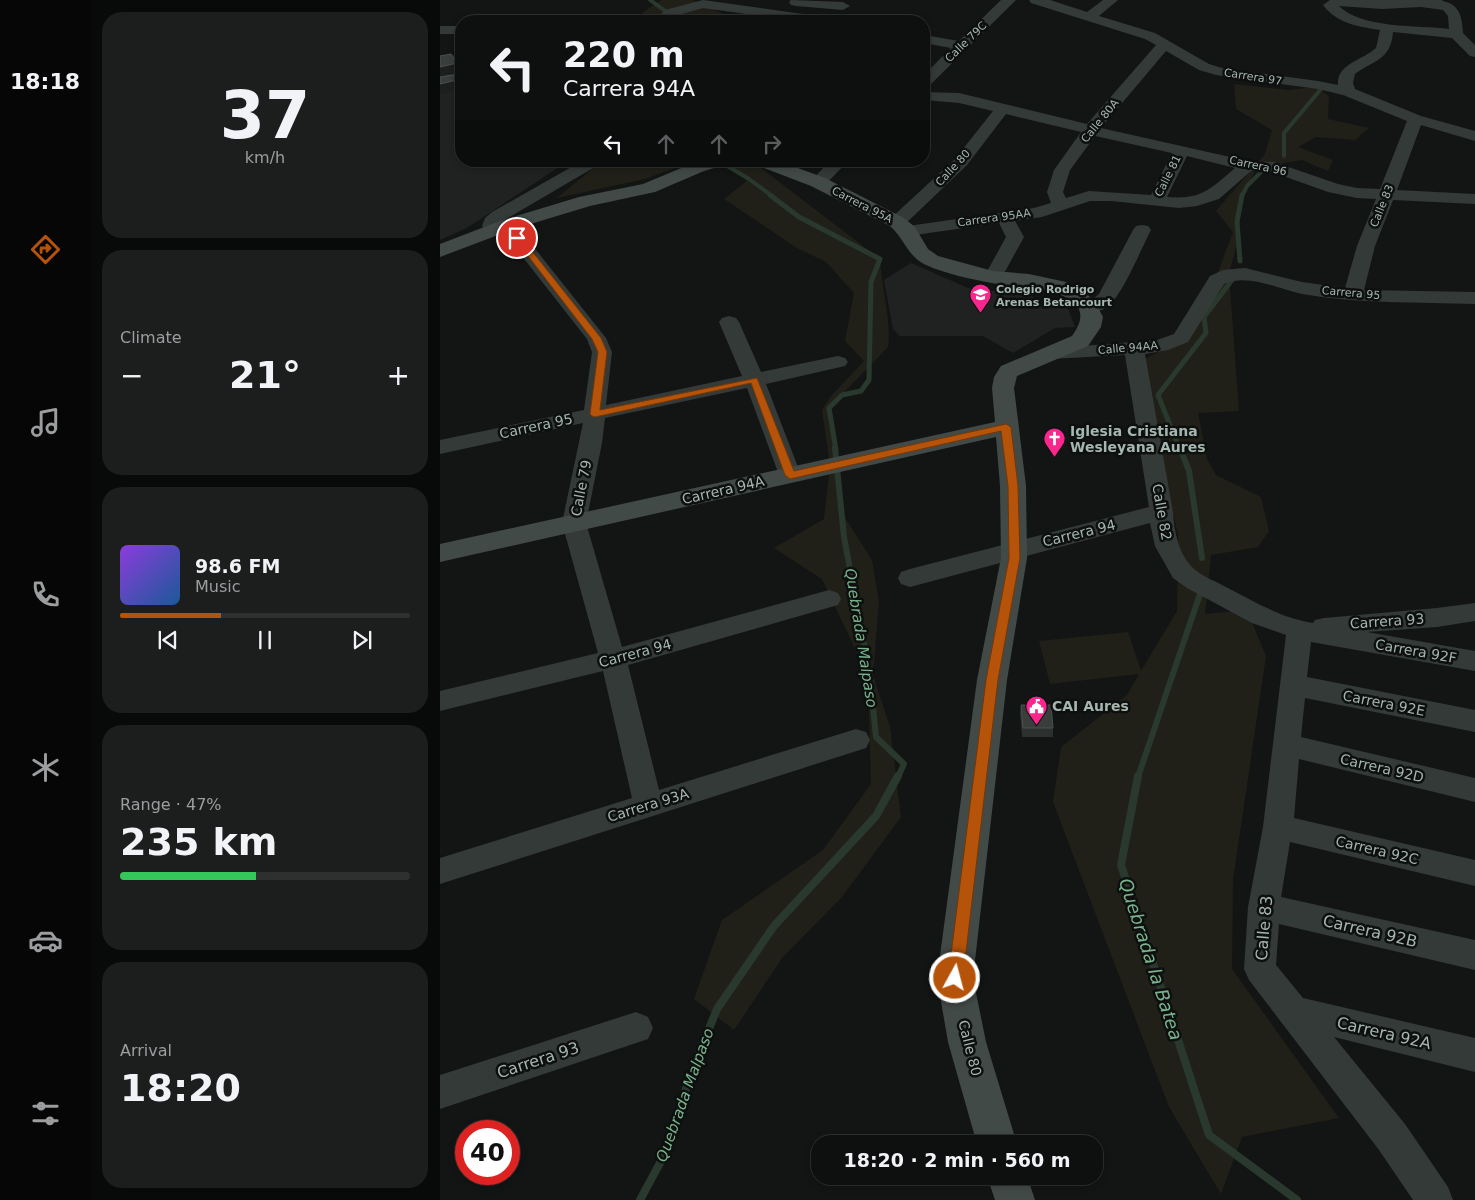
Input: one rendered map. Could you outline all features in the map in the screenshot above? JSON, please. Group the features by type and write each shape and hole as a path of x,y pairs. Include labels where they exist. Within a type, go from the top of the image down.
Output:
{"street":[{"path":"747,0 758,13"},
{"name":"Calle 79C","path":"930,77 1009,0"},
{"name":"Carrera 97","path":"1036,0 1150,36 1204,67 1220,72 1318,85 1348,92 1416,119 1475,136"},
{"path":"1090,16 1111,0"},
{"path":"1436,0 1421,3 1382,5 1330,1 1330,5 1332,9 1340,14 1387,28 1456,34 1475,53"},
{"path":"784,1 843,6"},
{"path":"1421,3 1447,6 1455,15 1456,34"},
{"path":"668,15 703,4 774,15"},
{"path":"1348,92 1344,85 1346,77 1357,65 1377,55 1382,50 1387,28"},
{"path":"440,30 455,30"},
{"path":"930,40 962,46"},
{"name":"Calle 80A","path":"1060,204 1055,192 1062,170 1091,130 1163,45"},
{"name":"Carrera 96","path":"930,96 959,98 1247,166 1274,167 1334,188 1358,193 1475,199"},
{"name":"Calle 80","path":"902,227 961,162 1003,108"},
{"name":"Calle 83","path":"1353,295 1366,246 1416,119"},
{"name":"Calle 81","path":"1156,201 1181,150"},
{"name":"Carrera 95AA","path":"902,227 1036,213 1075,199 1101,196 1178,203 1213,195 1247,166"},
{"path":"501,227 491,226 491,222 498,216 584,167"},
{"path":"440,251 501,227 586,201 648,188 698,167"},
{"name":"Carrera 95A","path":"778,167 818,182 902,227 920,253 932,260 947,266 993,277 1028,280 1059,286 1078,296 1089,308"},
{"path":"818,182 834,167"},
{"path":"993,277 1015,237 1004,216"},
{"name":"Calle 79","path":"501,227 596,338 602,352 595,414 574,523 613,659 648,805"},
{"path":"1050,353 1080,341 1090,327 1092,317 1089,308 1101,303 1108,297 1142,230"},
{"name":"Carrera 95","path":"1230,274 1245,274 1302,288 1353,295 1475,298"},
{"name":"Calle 94AA","path":"1050,353 1134,350 1161,346 1181,338 1217,280 1230,274"},
{"path":"729,322 754,380 790,475"},
{"name":"Calle 82","path":"1134,350 1161,512 1162,529 1167,546 1182,572 1196,582 1261,616 1299,630"},
{"name":"Calle 80","path":"994,1135 967,1042 955,978 992,680 1015,549 1013,486 1003,388 1005,377 1009,371 1050,353"},
{"name":"Carrera 95","path":"440,447 838,362"},
{"name":"Carrera 94A","path":"440,553 1006,427"},
{"name":"Carrera 94","path":"910,578 1161,512"},
{"name":"Carrera 94","path":"440,701 613,659 829,599"},
{"name":"Carrera 93","path":"1299,630 1353,623 1434,618 1475,612"},
{"name":"Calle 83","path":"1299,630 1278,827 1264,907 1260,969 1392,1137 1436,1200"},
{"name":"Carrera 92F","path":"1299,630 1475,661"},
{"name":"Carrera 92E","path":"1294,685 1475,721"},
{"name":"Carrera 93A","path":"440,871 856,740"},
{"name":"Carrera 92D","path":"1288,745 1475,790"},
{"name":"Carrera 92C","path":"1278,827 1475,873"},
{"name":"Carrera 92B","path":"1264,907 1475,954"},
{"name":"Carrera 92A","path":"1293,1011 1475,1054"},
{"name":"Carrera 93","path":"440,1092 636,1028"},
{"path":"1009,1185 1015,1200"}],"shaded area":[{"path":"662,0 693,0 725,15 642,15 643,12"},
{"path":"455,55 455,167 559,167 467,228 440,240 440,56"},
{"path":"1234,84 1288,90 1316,87 1329,96 1328,119 1369,128 1355,140 1316,137 1298,147 1333,160 1328,171 1302,160 1256,168 1239,206 1240,232 1229,274 1239,411 1198,413 1207,459 1216,475 1261,497 1269,531 1258,547 1211,555 1205,614 1247,610 1266,656 1233,880 1232,969 1339,1118 1242,1137 1221,1194 1169,1107 1053,802 1061,747 1127,695 1139,674 1050,684 1039,641 1128,632 1141,671 1177,611 1178,535 1139,363 1183,337 1215,280 1233,232 1216,211 1265,154 1272,130 1236,109"},
{"path":"595,167 678,167 645,179 557,198"},
{"path":"729,167 760,167 880,259 889,327 888,347 829,408 842,513 872,560 879,602 873,675 890,727 901,817 842,897 782,958 734,1030 694,999 722,920 823,850 871,784 868,676 822,579 774,548 824,519 830,465 822,410 831,396 864,361 845,341 854,293 826,262 797,248 724,199 749,179"},
{"name":"Colegio Rodrigo Arenas Betancourt","path":"911,263 968,288 1029,295 1041,302 1065,300 1075,327 1055,328 1013,353 983,336 900,336 893,329 884,280"}],"building":[{"path":"451,54 455,63 440,67 440,56"},
{"path":"455,75 455,80 440,84 440,77"},
{"path":"1021,705 1051,705 1053,728 1023,728"}],"waterway":[{"name":"Quebrada Malpaso","path":"650,0 671,15"},
{"name":"Quebrada la Batea","path":"1284,156 1284,133 1321,89"},
{"name":"Quebrada Malpaso","path":"729,167 772,196"},
{"name":"Quebrada la Batea","path":"1242,196 1247,186 1264,169"},
{"name":"Quebrada Malpaso","path":"770,195 799,217 880,259 871,282 869,380 861,391 842,395 829,408 836,450"},
{"name":"Quebrada la Batea","path":"1240,261 1237,222 1242,195"},
{"name":"Quebrada la Batea","path":"1180,450 1158,395 1206,333 1204,317 1235,276"},
{"name":"Quebrada Malpaso","path":"835,448 844,537 870,676 876,737 904,764 898,777"},
{"name":"Quebrada la Batea","path":"1180,448 1189,471 1202,558"},
{"name":"Quebrada la Batea","path":"1138,777 1201,591"},
{"name":"Quebrada Malpaso","path":"640,1200 667,1150 690,1076 717,1009 774,926 876,816 898,776"},
{"name":"Quebrada la Batea","path":"1138,776 1121,865 1209,1135 1297,1200"}],"place":[{"name":"Colegio Rodrigo Arenas Betancourt","path":"980,314"},
{"name":"Iglesia Cristiana Wesleyana Aures","path":"1054,458"},
{"name":"CAI Aures","path":"1036,725"}],"route":[{"path":"517,238 596,338 602,352 595,414 754,380 790,475 1006,427 1013,486 1015,549 992,680 955,978"}]}
